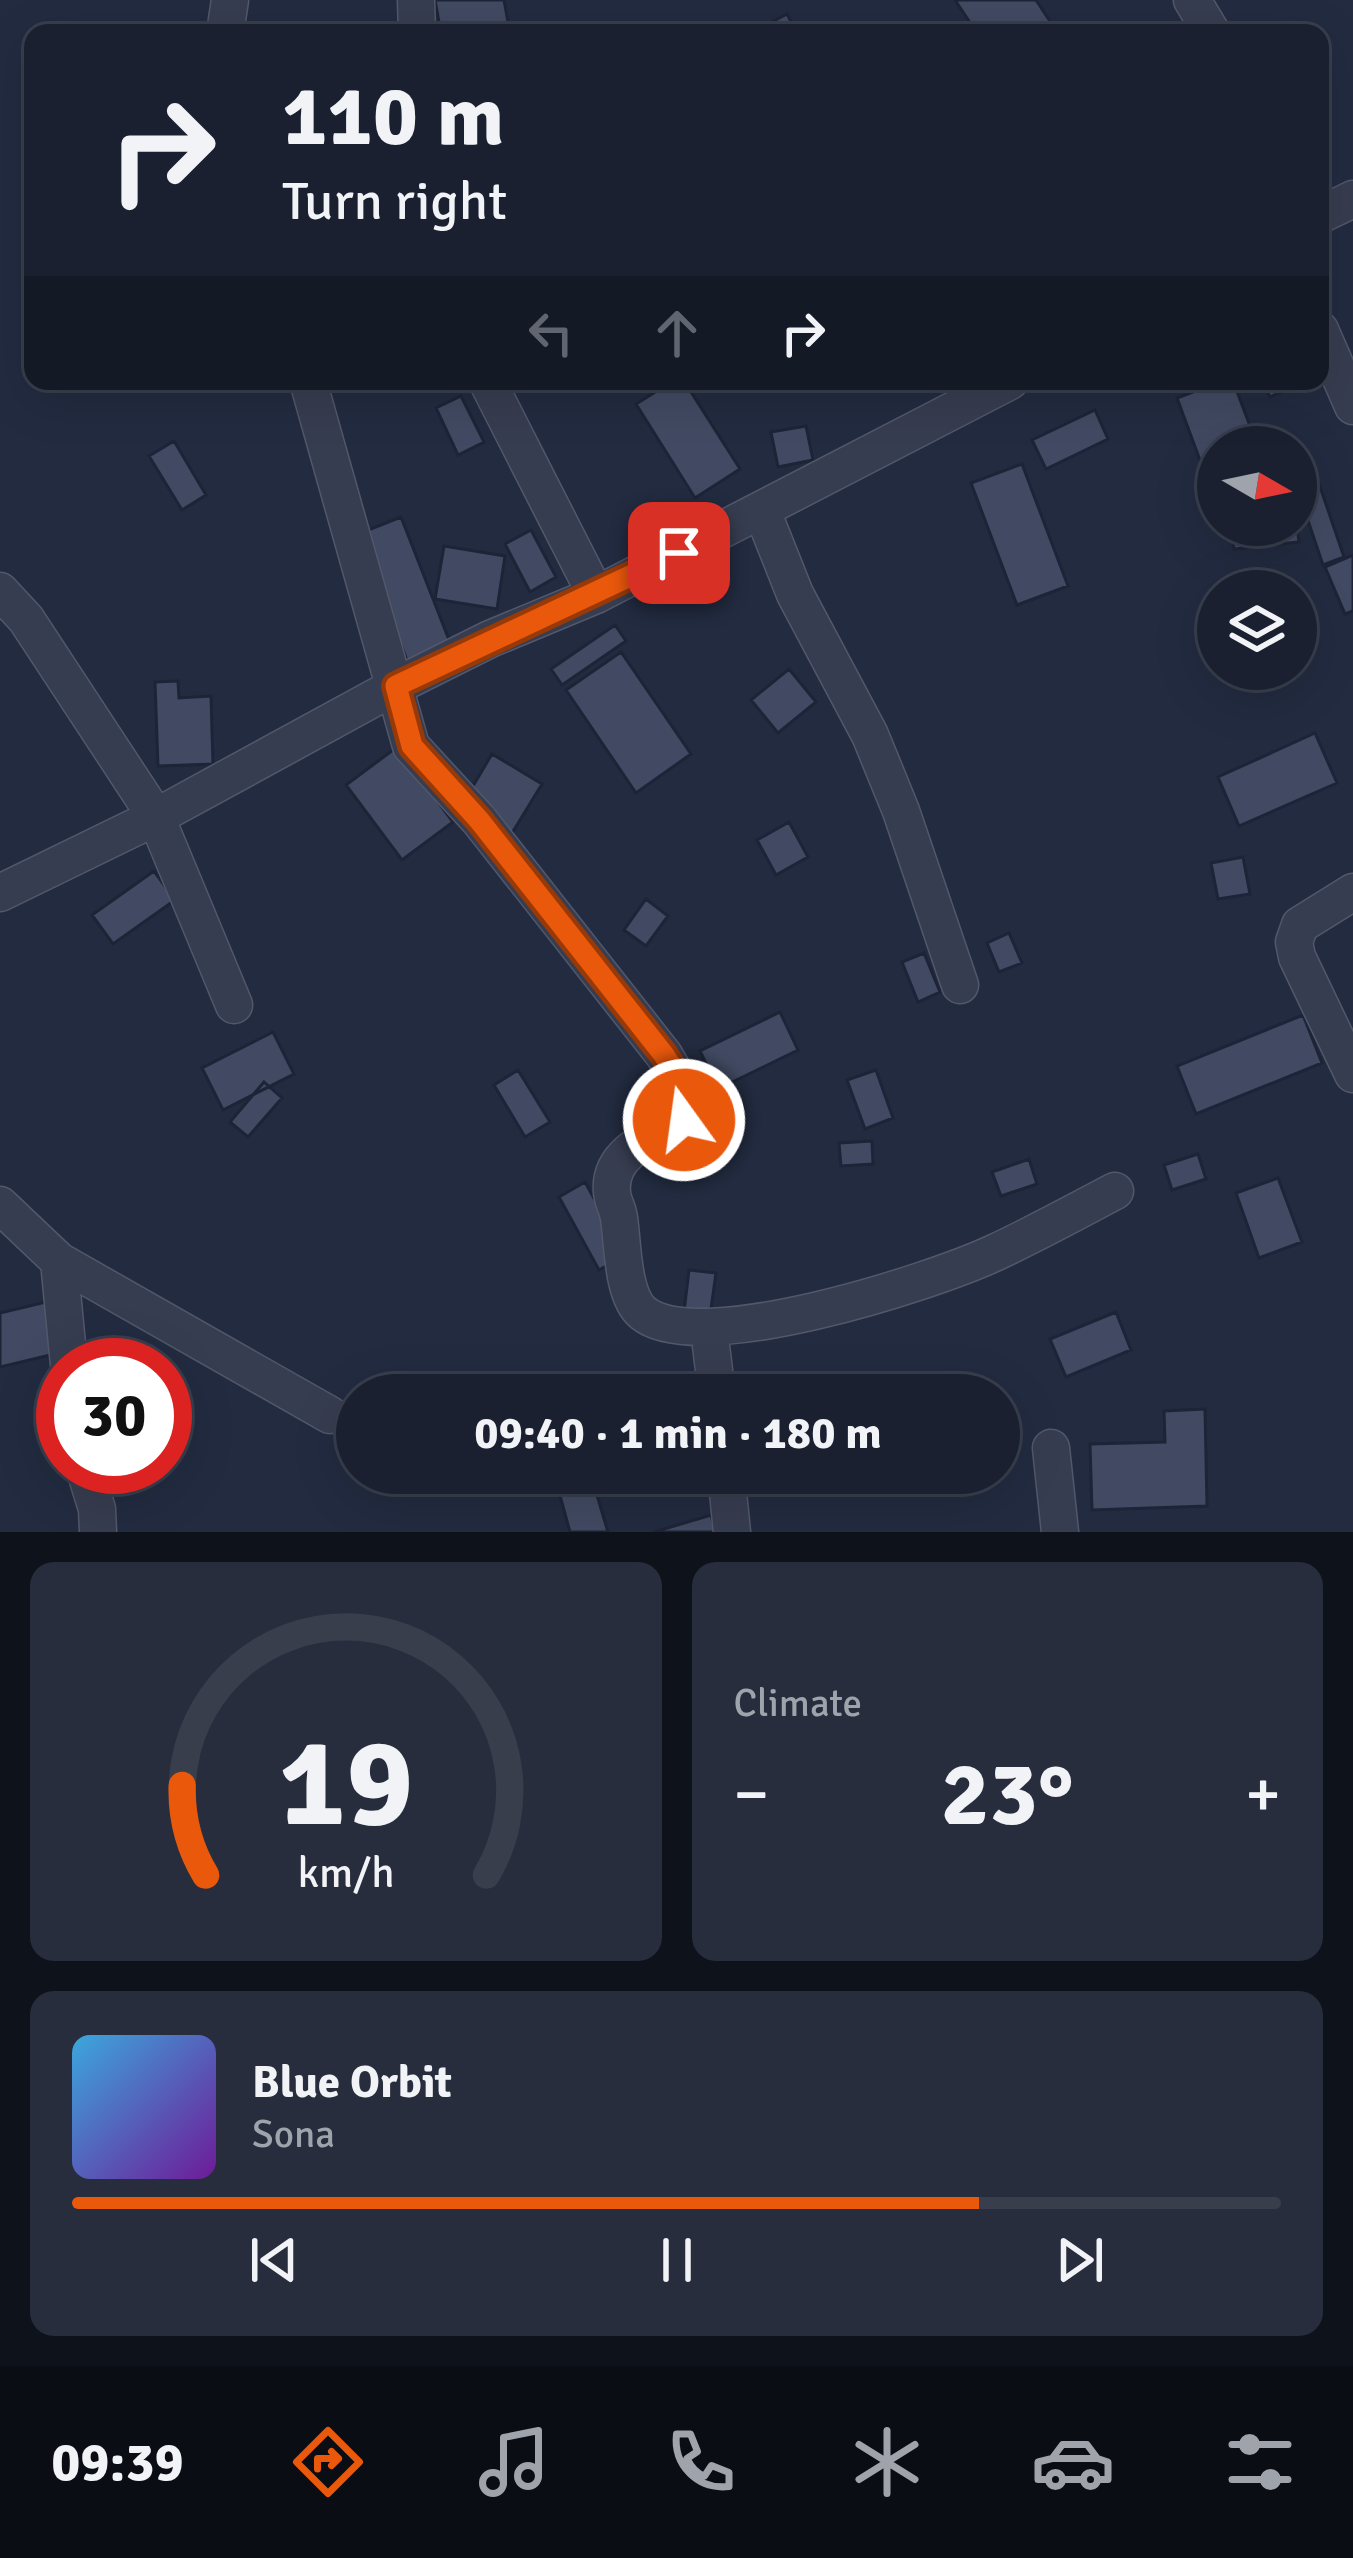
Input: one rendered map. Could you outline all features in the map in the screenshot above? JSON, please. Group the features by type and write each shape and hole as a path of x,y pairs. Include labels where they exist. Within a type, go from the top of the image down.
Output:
{"street":[{"path":"1329,351 1353,406"},
{"path":"311,390 412,746 479,820 682,1084 687,1102 684,1120 626,1152 614,1174 611,1193 639,1311 663,1325 710,1329 799,1315 992,1255 1115,1191"},
{"path":"492,390 596,595"},
{"path":"0,893 156,818 396,686 490,639 596,595 993,390"},
{"path":"762,511 795,594 870,735 960,985"},
{"path":"0,591 26,619 156,818 234,1005"},
{"path":"1353,892 1300,925 1294,942 1353,1074"},
{"path":"0,1204 59,1261 330,1415"},
{"path":"59,1261 66,1338"},
{"path":"710,1329 715,1374"},
{"path":"1051,1448 1060,1532"},
{"path":"92,1494 98,1532"},
{"path":"728,1494 732,1532"}],"building":[{"path":"435,0 504,0 508,24 439,24"},
{"path":"955,0 1036,0 1052,24 971,24"},
{"path":"787,14 792,24 768,24"},
{"path":"659,390 690,390 740,469 695,498 636,404"},
{"path":"1198,390 1236,390 1250,426 1197,426 1197,452 1177,398"},
{"path":"461,396 484,442 458,455 436,408"},
{"path":"1095,410 1108,439 1046,469 1032,440"},
{"path":"806,426 813,460 778,467 771,432"},
{"path":"174,441 206,495 182,510 149,456"},
{"path":"1022,464 1068,586 1017,605 971,483"},
{"path":"1317,478 1344,557 1323,565 1317,546"},
{"path":"401,517 451,645 408,663 358,534"},
{"path":"531,530 556,577 530,592 505,544"},
{"path":"444,546 505,556 497,609 435,599"},
{"path":"1353,555 1353,611 1345,614 1325,567"},
{"path":"615,625 626,641 562,685 551,669"},
{"path":"621,652 691,754 636,793 566,690"},
{"path":"789,669 816,702 778,733 751,700"},
{"path":"178,681 179,698 211,696 213,764 158,766 155,682"},
{"path":"1315,733 1337,783 1239,826 1218,777"},
{"path":"397,747 453,822 402,860 346,785"},
{"path":"492,754 542,784 509,838 460,808"},
{"path":"789,822 808,857 776,875 757,840"},
{"path":"1243,857 1250,894 1218,899 1211,863"},
{"path":"154,871 175,900 113,944 92,915"},
{"path":"646,899 668,916 646,946 624,930"},
{"path":"1009,933 1022,963 999,972 987,943"},
{"path":"924,953 940,992 918,1002 902,962"},
{"path":"780,1012 798,1050 718,1089 700,1051"},
{"path":"1303,1015 1322,1063 1196,1114 1177,1066"},
{"path":"273,1032 294,1074 223,1110 202,1068"},
{"path":"518,1070 550,1122 525,1137 494,1085"},
{"path":"876,1070 893,1118 865,1129 847,1080"},
{"path":"264,1082 282,1098 248,1137 230,1122"},
{"path":"872,1141 873,1164 841,1166 839,1143"},
{"path":"1198,1154 1206,1179 1172,1190 1164,1165"},
{"path":"1029,1159 1037,1184 1001,1196 992,1172"},
{"path":"1278,1178 1302,1242 1259,1258 1236,1193"},
{"path":"585,1182 625,1255 599,1270 559,1197"},
{"path":"689,1270 716,1273 709,1323 683,1320"},
{"path":"54,1300 64,1338 36,1338 36,1358 0,1367 0,1313"},
{"path":"1116,1312 1131,1350 1066,1377 1050,1339"},
{"path":"1205,1409 1207,1506 1092,1510 1090,1444 1165,1442 1164,1411"},
{"path":"560,1494 597,1494 608,1532 570,1532"},
{"path":"711,1515 716,1532 654,1532"}],"route":[{"path":"679,553 396,686 412,746 479,820 664,1055 682,1084 687,1102 684,1120"}]}
